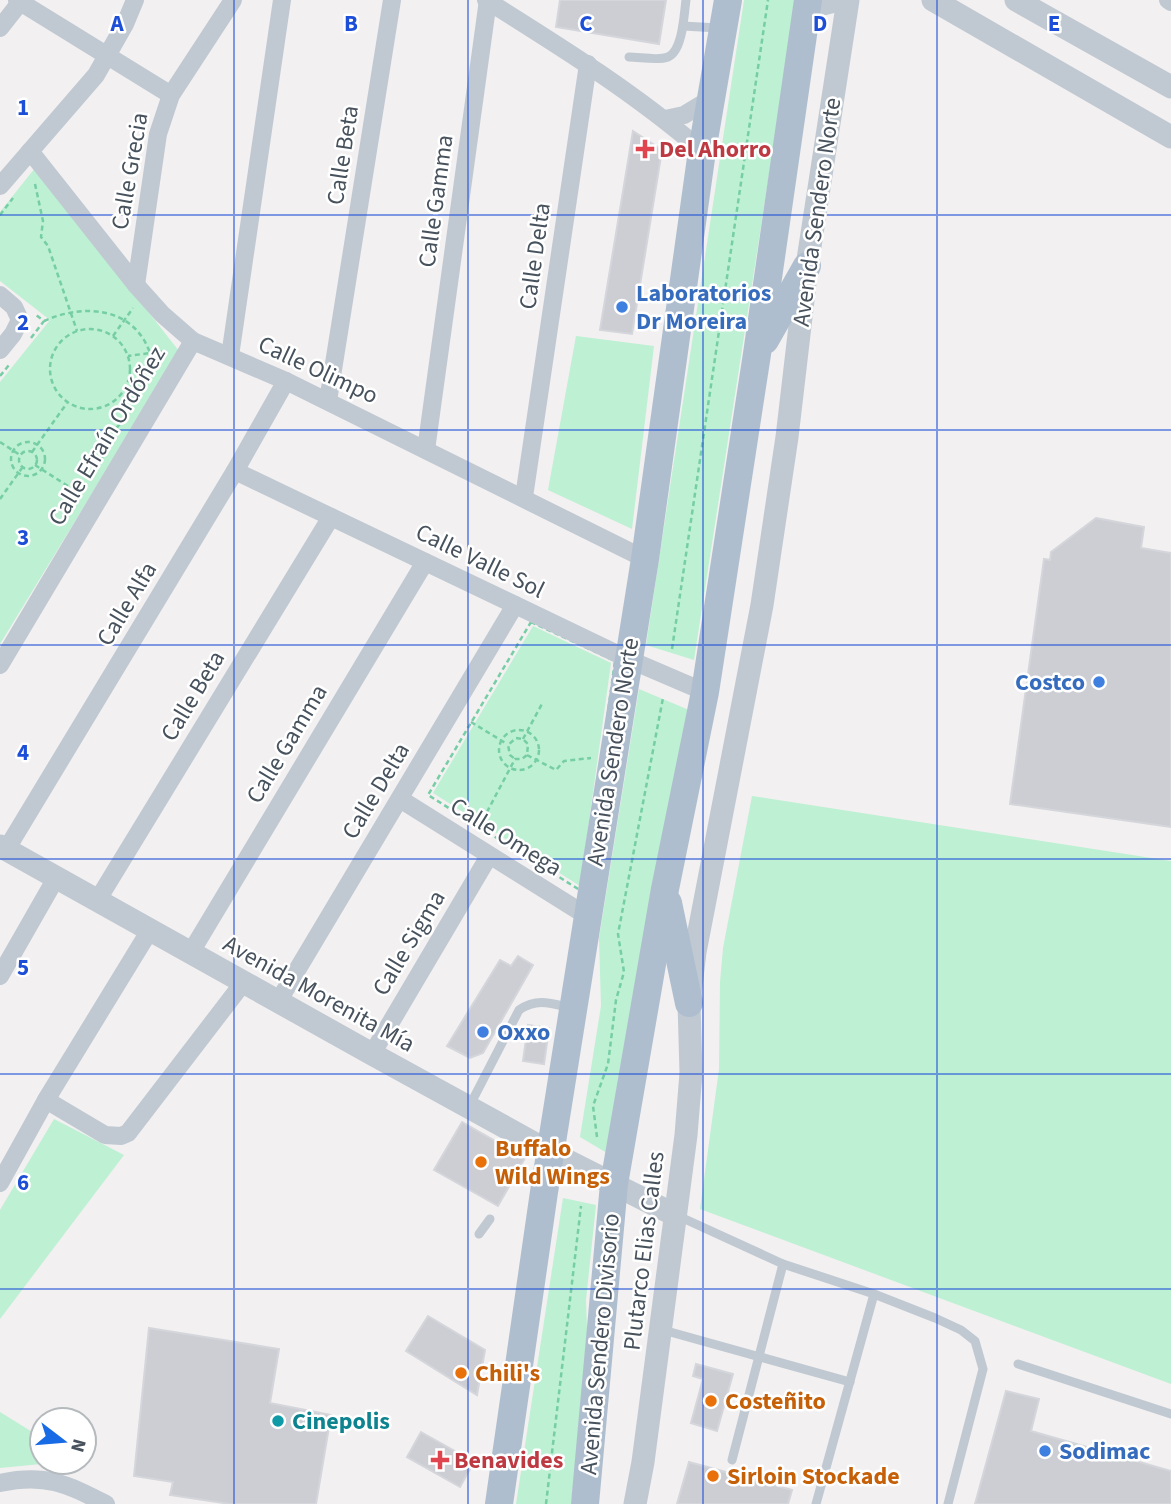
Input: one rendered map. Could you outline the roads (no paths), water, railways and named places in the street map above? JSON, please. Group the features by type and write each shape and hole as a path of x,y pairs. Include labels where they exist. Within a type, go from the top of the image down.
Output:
{"main road":[{"name":"Avenida Sendero Norte","path":"499,1504 572,1008 645,559 702,151 728,0"},
{"name":"Avenida Sendero Norte","path":"614,1184 665,888 705,692 807,4"},
{"path":"757,354 807,266"},
{"path":"665,888 688,1003"},
{"name":"Avenida Sendero Divisorio","path":"589,1498 614,1184"}],"street":[{"path":"7,191 30,151 84,92 107,56 135,0"},
{"name":"Calle Grecia","path":"138,292 159,134 171,95 233,0"},
{"path":"230,356 282,0"},
{"name":"Calle Beta","path":"328,401 392,0"},
{"path":"488,0 588,64 665,119 702,151"},
{"name":"Calle Gamma","path":"426,450 488,0"},
{"path":"807,4 838,0"},
{"name":"Avenida Sendero Norte","path":"688,1003 703,904 762,605 787,437 807,266 848,0"},
{"path":"933,0 1170,135"},
{"path":"1016,0 1171,88"},
{"path":"0,28 20,1 171,95"},
{"name":"Calle Delta","path":"524,497 588,64"},
{"path":"665,119 684,116 713,97"},
{"name":"Calle Olimpo","path":"30,151 138,292 193,341 328,401 645,559"},
{"path":"0,296 14,307 20,320 0,350"},
{"name":"Calle Efraín Ordóñez","path":"0,665 193,341"},
{"name":"Calle Alfa","path":"3,848 235,471 285,381"},
{"name":"Calle Valle Sol","path":"235,471 628,659 705,692"},
{"name":"Calle Beta","path":"97,901 331,517"},
{"name":"Calle Gamma","path":"191,952 425,562"},
{"name":"Calle Delta","path":"278,1002 514,605"},
{"name":"Calle Omega","path":"400,799 587,916"},
{"name":"Avenida Morenita Mía","path":"3,848 551,1152 675,1214"},
{"name":"Calle Sigma","path":"372,1054 489,856"},
{"path":"0,976 56,878"},
{"path":"0,1183 46,1100 150,930"},
{"path":"46,1100 105,1135 121,1136 128,1133 243,983"},
{"name":"Plutarco Elias Calles","path":"635,1504 661,1329 691,1073 688,1003"},
{"path":"0,1483 22,1478 48,1480 65,1484 106,1504"}],"lane":[{"path":"629,57 668,57 678,44 683,26 685,0"},
{"path":"683,26 724,28"},
{"path":"469,1107 519,1010 531,1002 544,1001 572,1008"},
{"path":"675,1214 783,1264 874,1294 961,1330 975,1341 984,1369 948,1504"},
{"path":"480,1234 490,1219"},
{"path":"732,1460 783,1264"},
{"path":"816,1504 874,1294"},
{"path":"661,1329 850,1382"},
{"path":"1018,1364 1171,1415"}],"place":[{"name":"Del Ahorro","path":"645,149"},
{"name":"Laboratorios Dr Moreira","path":"622,307"},
{"name":"Costco","path":"1099,682"},
{"name":"Oxxo","path":"483,1032"},
{"name":"Buffalo Wild Wings","path":"481,1162"},
{"name":"Chili's","path":"461,1373"},
{"name":"Costeñito","path":"711,1401"},
{"name":"Cinepolis","path":"278,1421"},
{"name":"Sodimac","path":"1045,1451"},
{"name":"Benavides","path":"440,1460"},
{"name":"Sirloin Stockade","path":"713,1476"}]}
